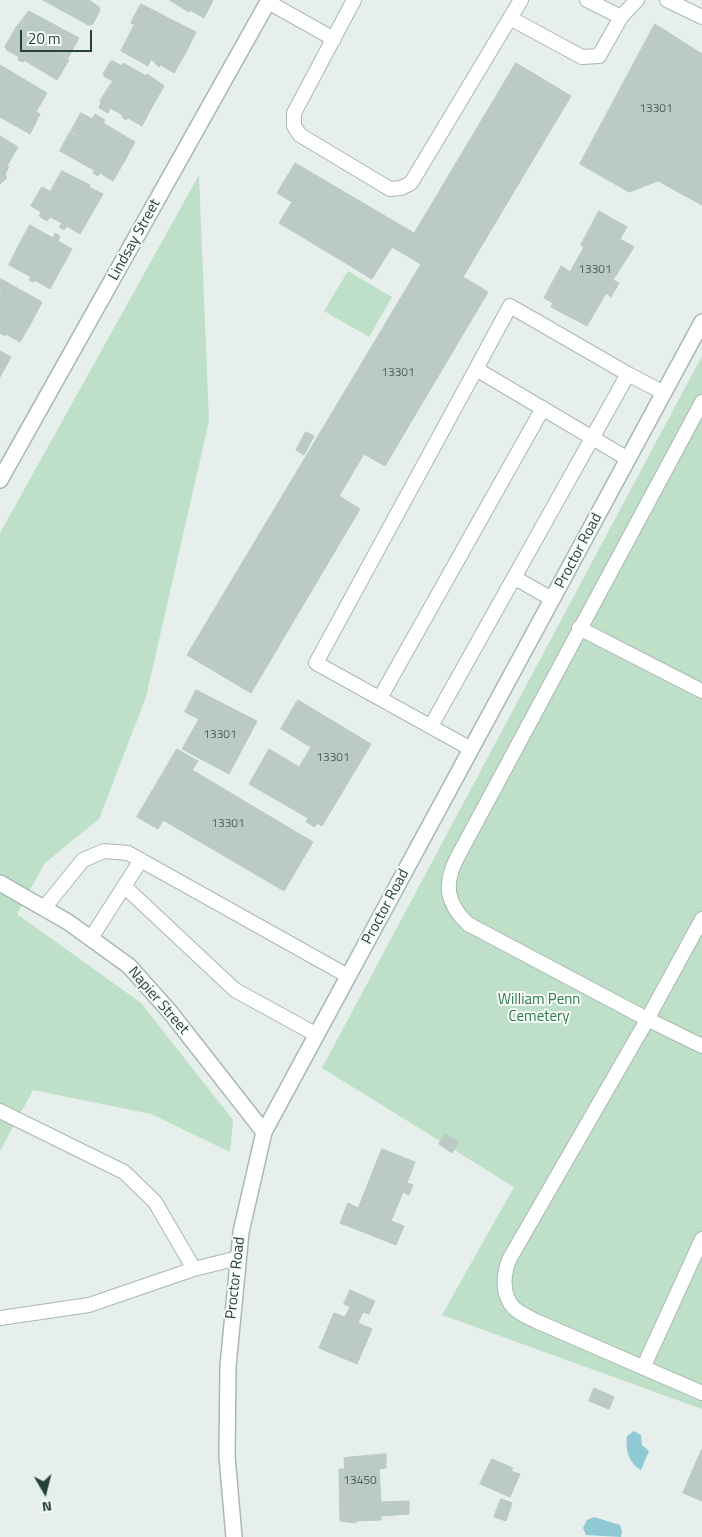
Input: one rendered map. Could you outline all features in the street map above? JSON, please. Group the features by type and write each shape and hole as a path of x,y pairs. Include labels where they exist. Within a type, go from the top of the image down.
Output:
{"street":[{"name":"Lindsay Street","path":"0,480 268,1"},
{"name":"Proctor Road","path":"234,1537 227,1456 228,1366 241,1232 264,1132 702,322"},
{"name":"Napier Street","path":"0,883 91,938 129,966 170,1012 264,1132"}],"lane":[{"path":"354,0 294,113 294,126 300,135 390,189 401,188 411,183 521,0"},
{"path":"587,0 621,17"},
{"path":"510,18 582,57 598,56 621,17 637,0"},
{"path":"667,0 702,17"},
{"path":"268,1 334,39"},
{"path":"471,749 316,663 510,306 664,393"},
{"path":"476,369 628,459"},
{"path":"431,726 594,438 628,374"},
{"path":"702,402 450,870 449,895 452,906 468,924 648,1020 702,1046"},
{"path":"380,698 543,408"},
{"path":"514,578 552,599"},
{"path":"579,628 702,691"},
{"path":"44,908 83,860 104,851 128,853 348,976"},
{"path":"91,938 140,860"},
{"path":"124,886 235,990 317,1035"},
{"path":"702,919 648,1020 510,1258 504,1272 507,1297 515,1309 536,1321 702,1393"},
{"path":"0,1112 124,1172 155,1202 194,1269"},
{"path":"643,1368 702,1239"},
{"path":"0,1318 88,1305 194,1269 238,1258"}],"green space":[{"path":"199,175 209,421 146,697 99,819 45,863 17,914 141,1003 233,1120 230,1152 151,1114 33,1090 0,1151 0,533"},
{"path":"348,271 392,297 369,337 324,311"},
{"name":"William Penn Cemetery","path":"702,356 702,1409 442,1315 514,1187 322,1068"}],"water":[{"path":"634,1431 641,1435 642,1445 649,1451 641,1470 633,1464 627,1451 627,1436"},
{"path":"594,1517 620,1525 621,1537 586,1535 583,1528 587,1520"}],"building":[{"path":"43,0 89,0 99,7 100,10 93,24 89,25"},
{"path":"170,0 213,0 204,18 190,10 189,12"},
{"path":"141,4 196,32 185,54 131,23"},
{"path":"29,11 79,38 68,58 16,28"},
{"path":"655,24 702,54 702,205 658,181 629,192 580,164"},
{"path":"134,26 185,54 174,73 161,65 159,67 151,59 148,66 121,51"},
{"path":"16,28 69,60 57,80 24,60 23,62 18,60 19,57 7,50 5,47"},
{"path":"113,61 122,66 123,63 146,76 147,74 164,86 152,107 111,84 113,81 105,77 103,74 110,62"},
{"path":"516,63 571,96 463,277 488,292 385,466 364,454 339,496 360,509 251,693 187,655 421,264 392,247 372,279 279,223 292,202 277,193 295,163 414,233"},
{"path":"0,65 47,93 36,112 0,92"},
{"path":"111,84 152,107 142,126 128,118 126,120 122,117 123,115 110,108 108,113 99,108 100,101"},
{"path":"0,92 40,114 30,134 0,117"},
{"path":"81,113 92,119 95,114 105,120 103,123 135,142 124,162 71,131"},
{"path":"70,132 124,162 113,181 100,173 98,176 93,173 94,170 60,151"},
{"path":"0,136 18,147 7,166 0,162"},
{"path":"0,162 9,167 5,174 7,178 0,184"},
{"path":"62,171 103,194 91,215 50,192"},
{"path":"42,187 91,215 80,234 67,226 64,230 59,227 62,223 50,217 47,221 39,216 41,212 31,206"},
{"path":"599,211 627,227 620,239 634,247 613,280 619,283 611,297 606,293 587,326 551,307 553,303 544,298 561,266 570,272 584,247 581,245"},
{"path":"30,225 53,238 55,233 60,236 58,241 72,249 61,269 19,245"},
{"path":"19,245 61,269 50,289 35,280 34,282 29,280 31,277 9,265"},
{"path":"1,279 42,302 31,323 0,306"},
{"path":"0,306 31,323 20,342 6,334 5,336 0,333"},
{"path":"0,351 11,357 0,377"},
{"path":"306,432 314,436 304,455 296,450"},
{"path":"196,690 257,721 229,774 182,749 199,719 185,712"},
{"path":"298,700 371,744 322,826 317,823 315,827 306,822 308,818 249,784 269,749 299,767 311,747 281,729"},
{"path":"177,749 198,761 192,770 313,842 284,891 163,820 158,829 137,817"},
{"path":"445,1134 458,1142 452,1153 439,1144"},
{"path":"382,1149 415,1162 407,1183 413,1185 409,1195 403,1192 391,1221 404,1226 396,1245 340,1223 348,1203 358,1208"},
{"path":"350,1290 375,1301 369,1314 363,1312 358,1323 372,1329 357,1364 319,1348 334,1313 345,1317 350,1307 344,1304"},
{"path":"594,1388 614,1397 609,1409 589,1401"},
{"path":"702,1449 702,1501 683,1493"},
{"path":"386,1454 386,1468 379,1469 381,1502 409,1501 409,1514 381,1516 381,1520 356,1521 356,1523 340,1521 339,1469 345,1469 344,1458"},
{"path":"492,1459 513,1468 511,1471 520,1474 510,1497 480,1484"},
{"path":"501,1499 512,1503 506,1521 494,1517"}]}
